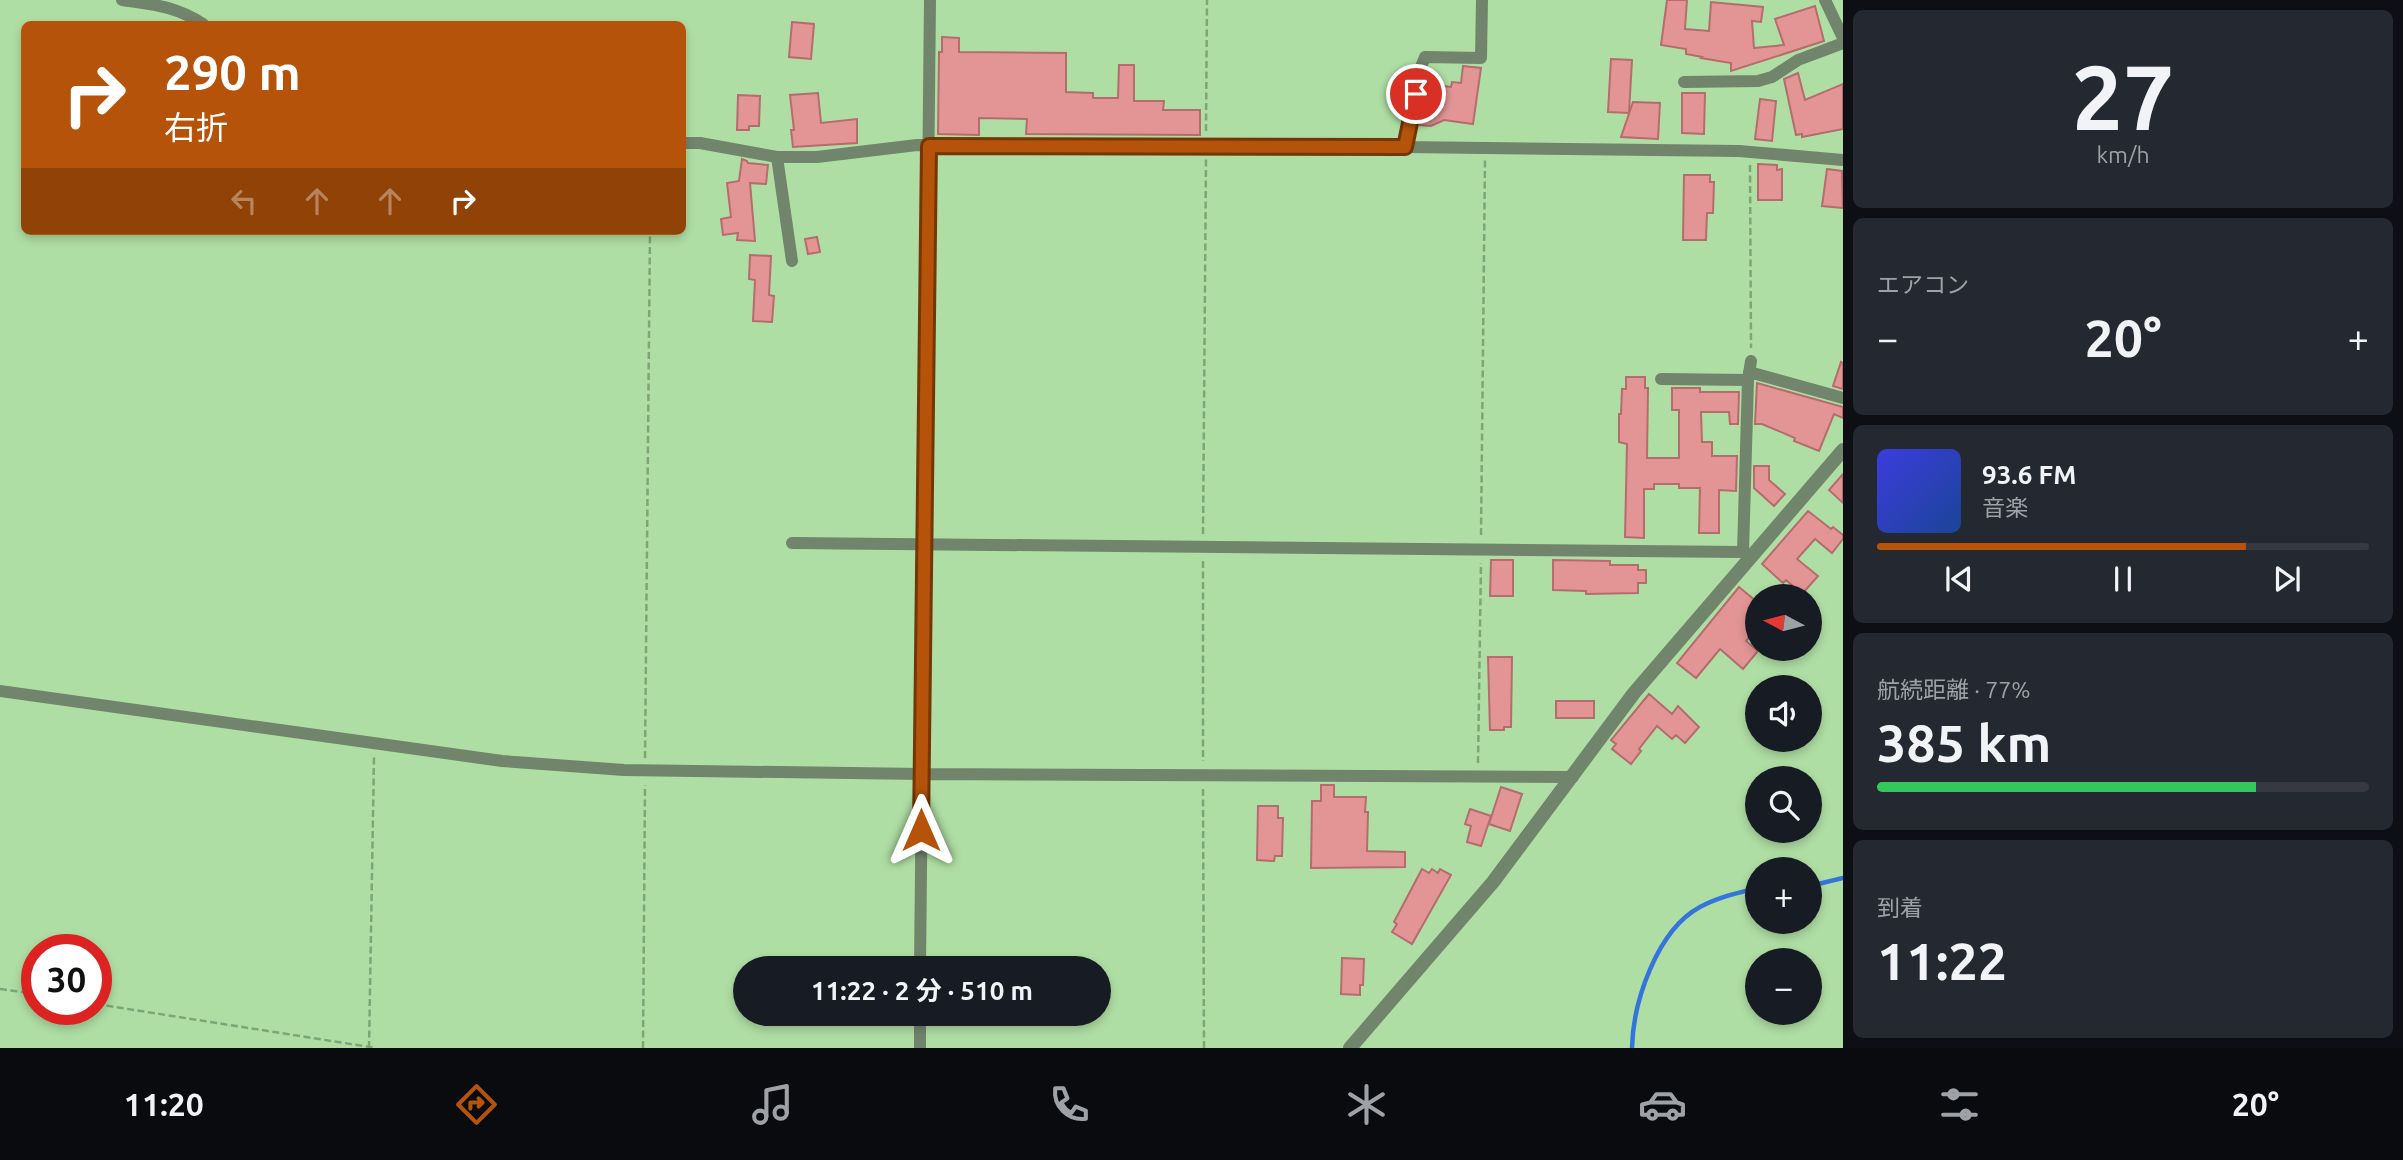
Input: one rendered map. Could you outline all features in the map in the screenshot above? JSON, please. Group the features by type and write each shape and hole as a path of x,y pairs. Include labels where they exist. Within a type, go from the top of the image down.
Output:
{"street":[{"path":"122,0 172,8 198,21"},
{"path":"920,956 930,0"},
{"path":"1405,147 1425,57 1481,58 1482,0"},
{"path":"1825,0 1843,38"},
{"path":"1684,82 1758,81 1772,77 1798,60 1843,43"},
{"path":"686,143 700,143 776,157 817,157 863,150 929,146 1206,146 1750,151 1843,160"},
{"path":"776,157 792,261"},
{"path":"1747,554 1749,371"},
{"path":"1661,379 1749,371 1843,398"},
{"path":"1350,1048 1493,881 1634,693 1747,554 1843,450"},
{"path":"792,543 1481,548 1747,554"},
{"path":"0,691 502,761 645,771 1573,777"},
{"path":"920,1026 920,1048"}],"path":[{"path":"1204,1048 1203,546 1208,0"},
{"path":"1478,776 1485,149"},
{"path":"1749,371 1750,151"},
{"path":"643,1048 650,235"},
{"path":"369,1048 374,743"},
{"path":"0,989 21,992"},
{"path":"112,1007 376,1048"}],"building":[{"path":"1667,0 1687,0 1685,29 1709,31 1711,2 1763,7 1761,22 1752,21 1754,48 1784,45 1775,19 1815,6 1824,41 1731,71 1731,63 1701,58 1686,54 1686,49 1661,45"},
{"path":"792,22 814,24 811,59 789,57"},
{"path":"942,37 959,38 959,52 1066,53 1066,92 1093,93 1093,98 1118,98 1119,65 1134,65 1134,101 1164,101 1163,110 1200,110 1200,135 1026,134 1027,119 979,118 979,135 938,134 939,52 942,52"},
{"path":"1611,59 1632,60 1629,113 1608,112"},
{"path":"1463,66 1481,68 1473,124 1444,120 1431,126 1420,125 1427,84 1451,87 1452,82 1461,83"},
{"path":"1798,73 1805,100 1843,84 1843,129 1802,137 1802,134 1796,135 1784,79"},
{"path":"818,93 821,123 857,119 857,143 793,147 790,95"},
{"path":"1682,93 1705,93 1704,134 1682,133"},
{"path":"738,95 760,96 759,126 749,126 749,130 737,130"},
{"path":"1760,99 1776,101 1772,141 1755,139"},
{"path":"1633,102 1660,103 1658,139 1621,137"},
{"path":"742,159 748,163 768,165 766,184 750,183 755,241 737,240 738,233 723,235 721,219 731,217 727,183 739,181"},
{"path":"1758,164 1777,165 1777,170 1782,169 1782,200 1758,200"},
{"path":"1827,169 1842,171 1843,208 1822,206"},
{"path":"1684,175 1710,175 1710,182 1714,182 1713,213 1707,213 1706,240 1683,240"},
{"path":"817,237 820,252 808,254 805,239"},
{"path":"750,255 771,256 769,295 774,296 772,322 753,321 755,280 749,279"},
{"path":"1841,362 1843,363 1843,389 1833,386"},
{"path":"1626,377 1645,377 1645,388 1648,388 1647,458 1679,458 1679,410 1672,410 1672,388 1700,388 1700,392 1739,392 1738,424 1730,424 1729,412 1701,412 1702,442 1712,442 1712,456 1737,456 1736,491 1719,490 1719,533 1699,533 1700,488 1679,488 1679,484 1654,484 1654,489 1644,489 1644,538 1625,537 1627,444 1619,442 1619,414 1622,389 1626,389"},
{"path":"1757,383 1843,407 1843,418 1834,414 1819,451 1794,441 1795,438 1762,424 1755,424"},
{"path":"1754,466 1769,466 1769,480 1785,494 1774,506 1754,488"},
{"path":"1843,474 1843,503 1829,490"},
{"path":"1808,511 1843,535 1832,553 1815,539 1797,559 1818,576 1811,584 1791,584 1786,580 1783,583 1762,564"},
{"path":"1491,560 1513,560 1513,596 1490,596"},
{"path":"1553,560 1610,561 1610,565 1638,565 1638,570 1646,570 1646,583 1638,583 1638,593 1586,594 1586,591 1553,590"},
{"path":"1739,587 1745,592 1745,662 1749,662 1743,669 1720,649 1696,678 1677,663"},
{"path":"1488,657 1512,657 1511,727 1504,727 1504,730 1490,730"},
{"path":"1649,694 1672,714 1678,706 1699,727 1685,743 1676,735 1672,739 1657,726 1631,764 1612,749 1616,744 1611,740"},
{"path":"1556,701 1594,701 1594,718 1556,718"},
{"path":"1321,785 1334,785 1334,797 1366,797 1367,851 1405,852 1405,867 1311,868 1312,801 1321,801"},
{"path":"1501,787 1522,794 1510,831 1489,824"},
{"path":"1258,806 1278,806 1278,818 1283,818 1282,856 1275,856 1274,861 1257,860"},
{"path":"1470,809 1491,816 1481,846 1467,842 1471,826 1465,824"},
{"path":"1422,869 1429,873 1432,869 1438,873 1440,869 1451,875 1412,944 1392,932 1397,924 1394,922"},
{"path":"1342,958 1364,959 1360,995 1341,994"}],"waterway":[{"path":"1822,883 1843,878"},
{"path":"1632,1048 1633,1030 1643,989 1650,969 1671,932 1700,907 1745,891"}],"route":[{"path":"921,830 929,146 1405,147 1416,94"}]}
